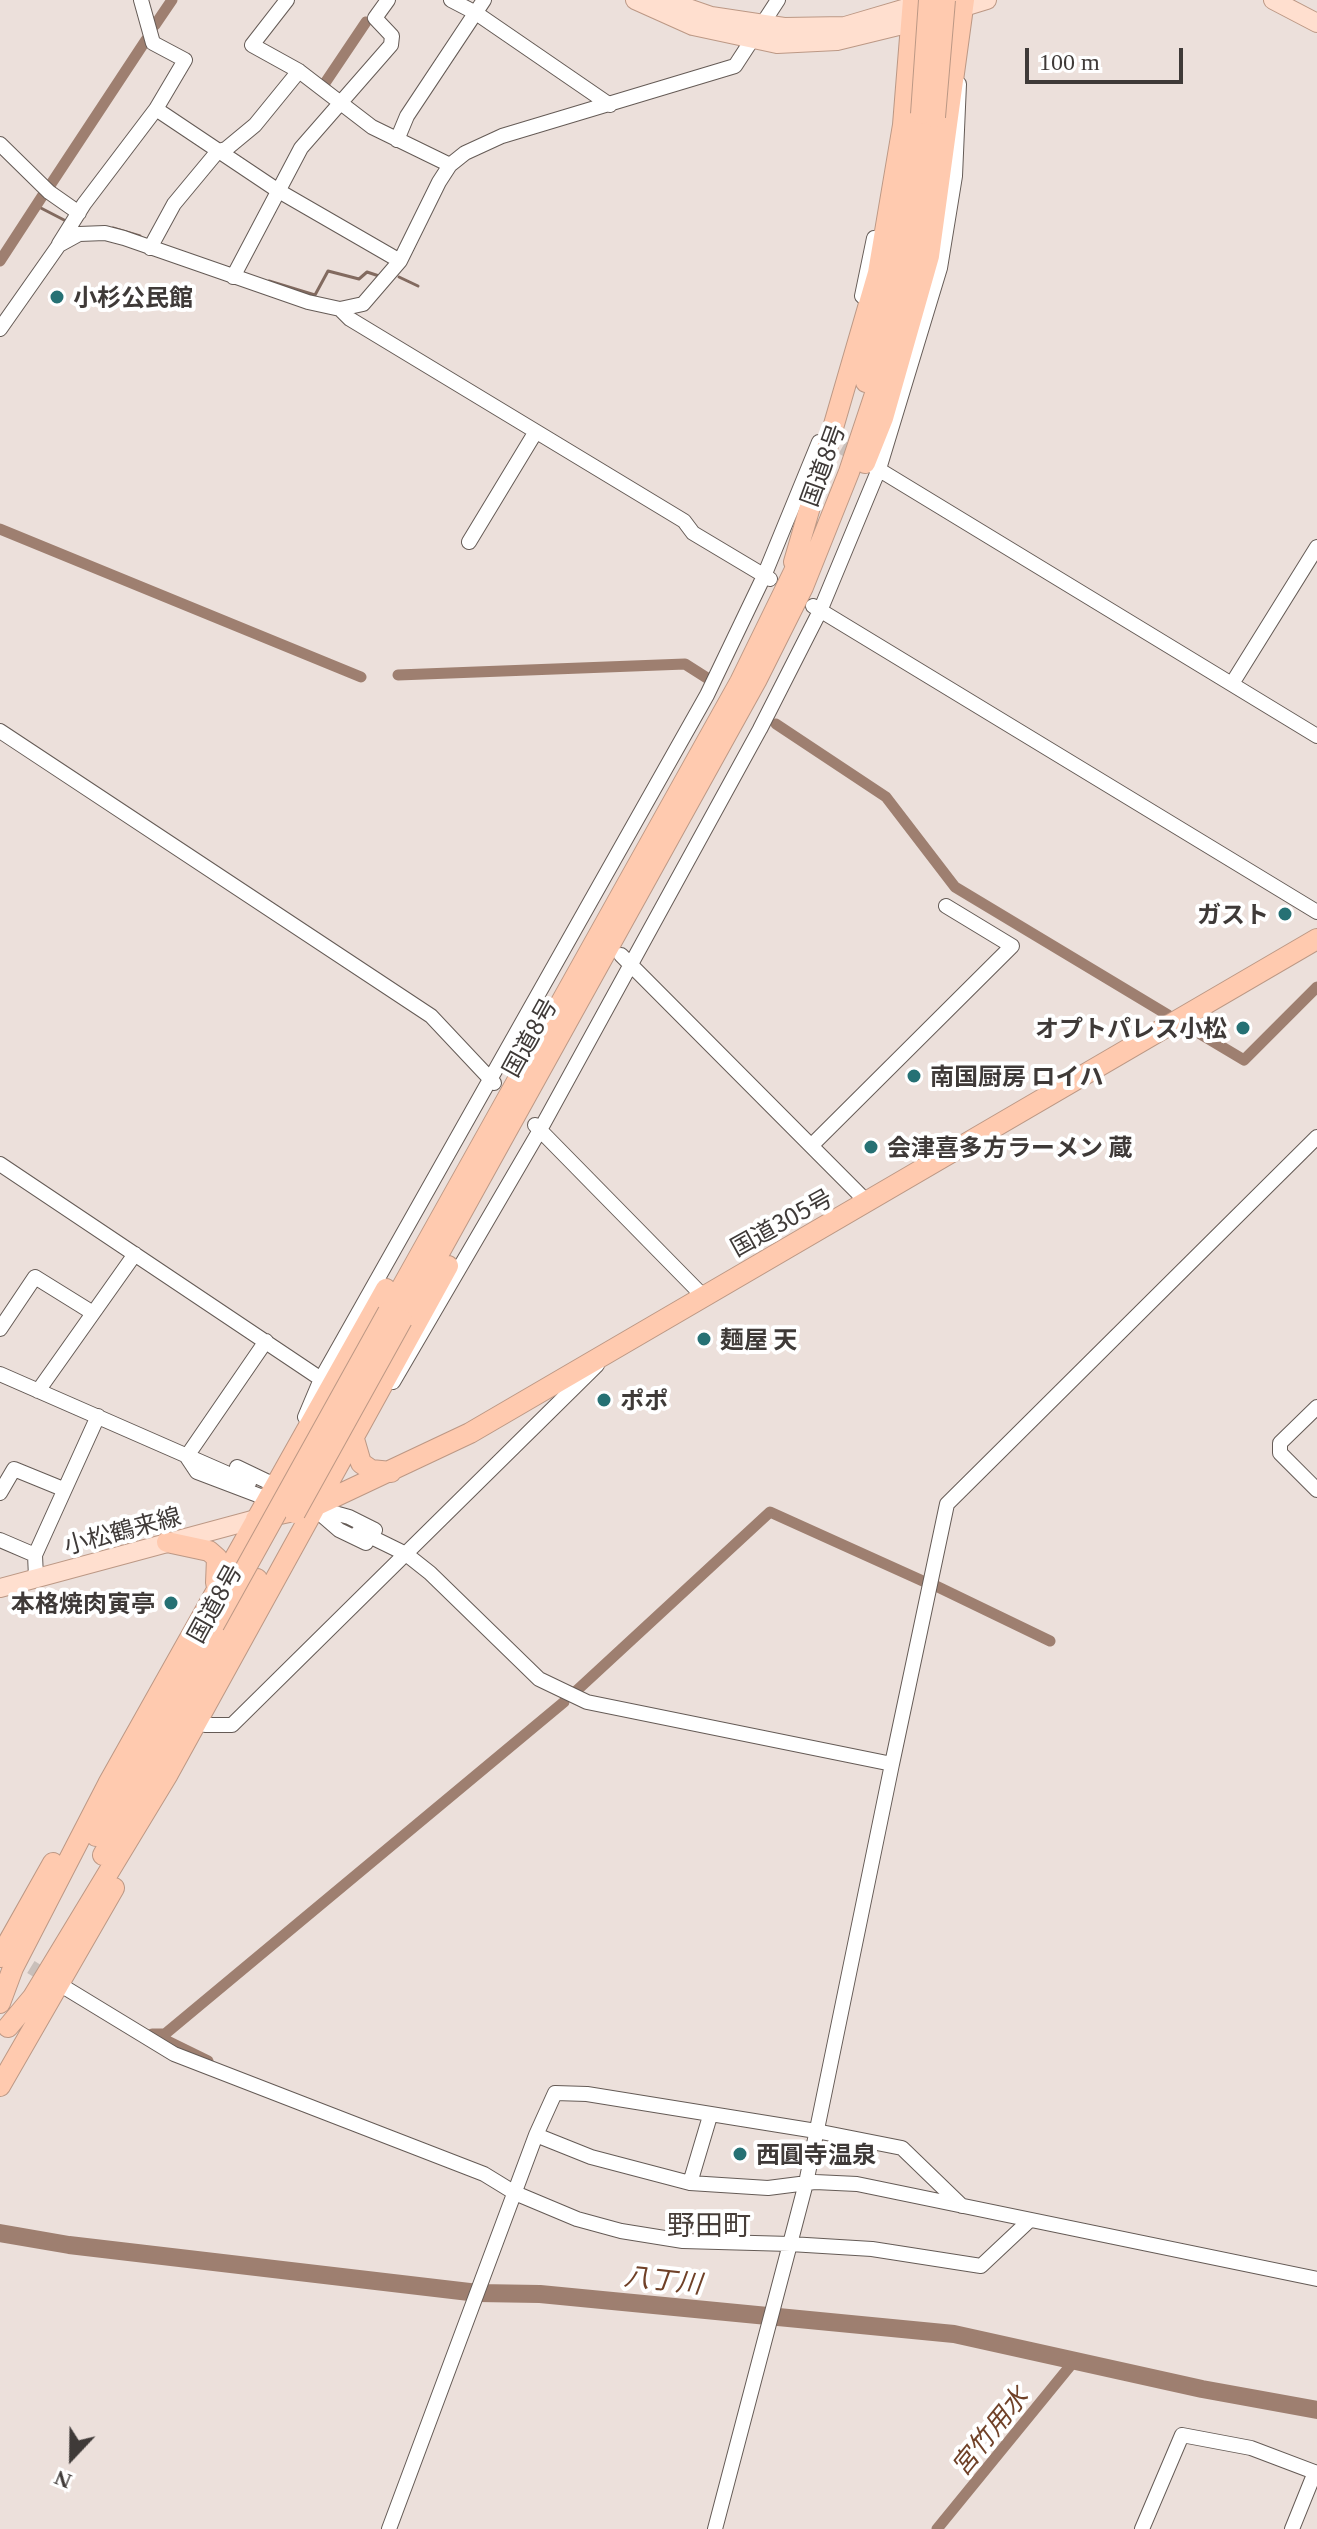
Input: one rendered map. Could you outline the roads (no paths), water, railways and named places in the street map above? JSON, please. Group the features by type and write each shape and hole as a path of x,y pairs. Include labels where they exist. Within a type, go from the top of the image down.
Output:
{"highway":[{"path":"780,584 818,571 888,403 929,256 957,64 958,2"},
{"name":"国道8号","path":"920,118 958,2"},
{"path":"920,6 920,118"},
{"name":"国道8号","path":"395,1316 550,1017 740,682 780,584 838,472 869,370 909,197 920,118 920,6"},
{"name":"国道8号","path":"0,2005 215,1615 575,1008 756,681 780,584"},
{"name":"国道305号","path":"266,1501 313,1507 470,1433 1317,939"},
{"path":"4,2034 33,1997 168,1774 286,1555 376,1400 515,1139 575,1008"},
{"path":"4,1953 179,1636 215,1615 266,1501 293,1452 535,1027 550,1017"},
{"path":"354,1439 361,1463 371,1470 391,1472"},
{"path":"167,1542 209,1551 217,1558 219,1573 215,1615"},
{"path":"0,2086 280,1588 286,1555"},
{"name":"国道8号","path":"4,2034 215,1615"}],"main road":[{"path":"635,0 681,22 757,33"},
{"path":"665,0 792,45 837,41 920,6 987,0"},
{"path":"1273,0 1317,23"},
{"name":"小松鶴来線","path":"0,1588 167,1542 266,1501"}],"street":[{"path":"0,329 79,213 156,109 185,60 153,43 141,0"},
{"path":"287,0 252,45 299,71 340,104 397,140 450,165"},
{"path":"233,277 301,148 391,45 392,36 375,18 388,0"},
{"path":"451,0 480,6 610,105"},
{"path":"340,309 363,304 400,261 450,165 465,153 502,136 735,66 778,0"},
{"path":"397,140 407,116 480,6"},
{"path":"376,1400 399,1375 626,959 760,729 816,608 874,466 940,268 955,176 961,103 957,64"},
{"path":"150,248 174,204 218,151 226,149 255,125 299,71"},
{"path":"156,109 277,190 400,261"},
{"path":"293,1452 321,1379 492,1081 582,910 707,695 780,584 864,286 892,142 920,118"},
{"path":"0,144 49,192 79,213"},
{"path":"59,245 79,234 105,233 233,277 340,309 350,319 684,521 693,533 780,584"},
{"path":"469,542 535,433"},
{"path":"874,466 1317,736"},
{"path":"1233,682 1317,547"},
{"path":"816,608 1317,912"},
{"path":"0,731 431,1016 492,1081"},
{"path":"812,1145 1012,946 946,906"},
{"path":"626,959 868,1203"},
{"path":"537,1127 703,1296"},
{"path":"715,2529 806,2183 947,1504 1317,1137"},
{"path":"2,1171 135,1254 321,1379"},
{"path":"38,1391 135,1254"},
{"path":"0,1329 35,1277 93,1313"},
{"path":"187,1456 266,1341"},
{"path":"205,1725 232,1725 609,1352"},
{"path":"0,1374 249,1483"},
{"path":"1317,1407 1280,1443 1280,1453 1317,1490"},
{"path":"36,1577 35,1555 98,1416"},
{"path":"187,1456 197,1472 266,1501 313,1507 339,1530 395,1557 406,1554"},
{"path":"0,1493 14,1469 63,1489"},
{"path":"359,1531 406,1554 539,1679 587,1702 892,1764"},
{"path":"0,1540 35,1555"},
{"path":"59,1984 174,2054 484,2174 515,2193 577,2219 621,2231 683,2241 872,2249 981,2266 1030,2220"},
{"path":"389,2529 536,2135 555,2093 587,2094 902,2148 963,2206"},
{"path":"690,2183 710,2116"},
{"path":"536,2135 591,2157 690,2183 768,2188 806,2183 857,2184 1317,2279"},
{"path":"1142,2529 1182,2435 1251,2448 1316,2472 1292,2529"}],"waterway":[{"path":"155,25 172,0"},
{"path":"325,83 366,22"},
{"path":"49,187 146,40"},
{"path":"0,261 43,195"},
{"path":"37,206 66,221"},
{"path":"113,228 140,236"},
{"path":"269,281 315,295 328,271 359,279 367,272 379,276"},
{"path":"399,277 418,286"},
{"path":"0,529 361,677"},
{"path":"398,675 685,664 707,678"},
{"path":"776,724 886,797 955,887 1168,1015"},
{"path":"1192,1029 1244,1060 1317,987"},
{"path":"574,1693 770,1512 925,1582"},
{"path":"936,1586 1050,1641"},
{"path":"152,2034 165,2034 564,1702"},
{"path":"155,2035 208,2061"},
{"name":"八丁川","path":"0,2233 69,2245 478,2293 540,2294 954,2334 1202,2389 1317,2410"},
{"name":"宮竹用水","path":"937,2529 1075,2360"}],"tunnel":[{"path":"824,437 862,459"},
{"path":"327,1517 359,1531"},
{"path":"13,1956 52,1980"}],"place":[{"name":"小杉公民館","path":"57,297"},
{"name":"ガスト","path":"1285,914"},
{"name":"オプトパレス小松","path":"1243,1028"},
{"name":"南国厨房 ロイハ","path":"914,1076"},
{"name":"会津喜多方ラーメン 蔵","path":"871,1147"},
{"name":"麺屋 天","path":"704,1339"},
{"name":"ポポ","path":"604,1400"},
{"name":"本格焼肉寅亭","path":"171,1603"},
{"name":"西圓寺温泉","path":"740,2154"}],"district":[{"name":"野田町","path":"709,2224"}]}
